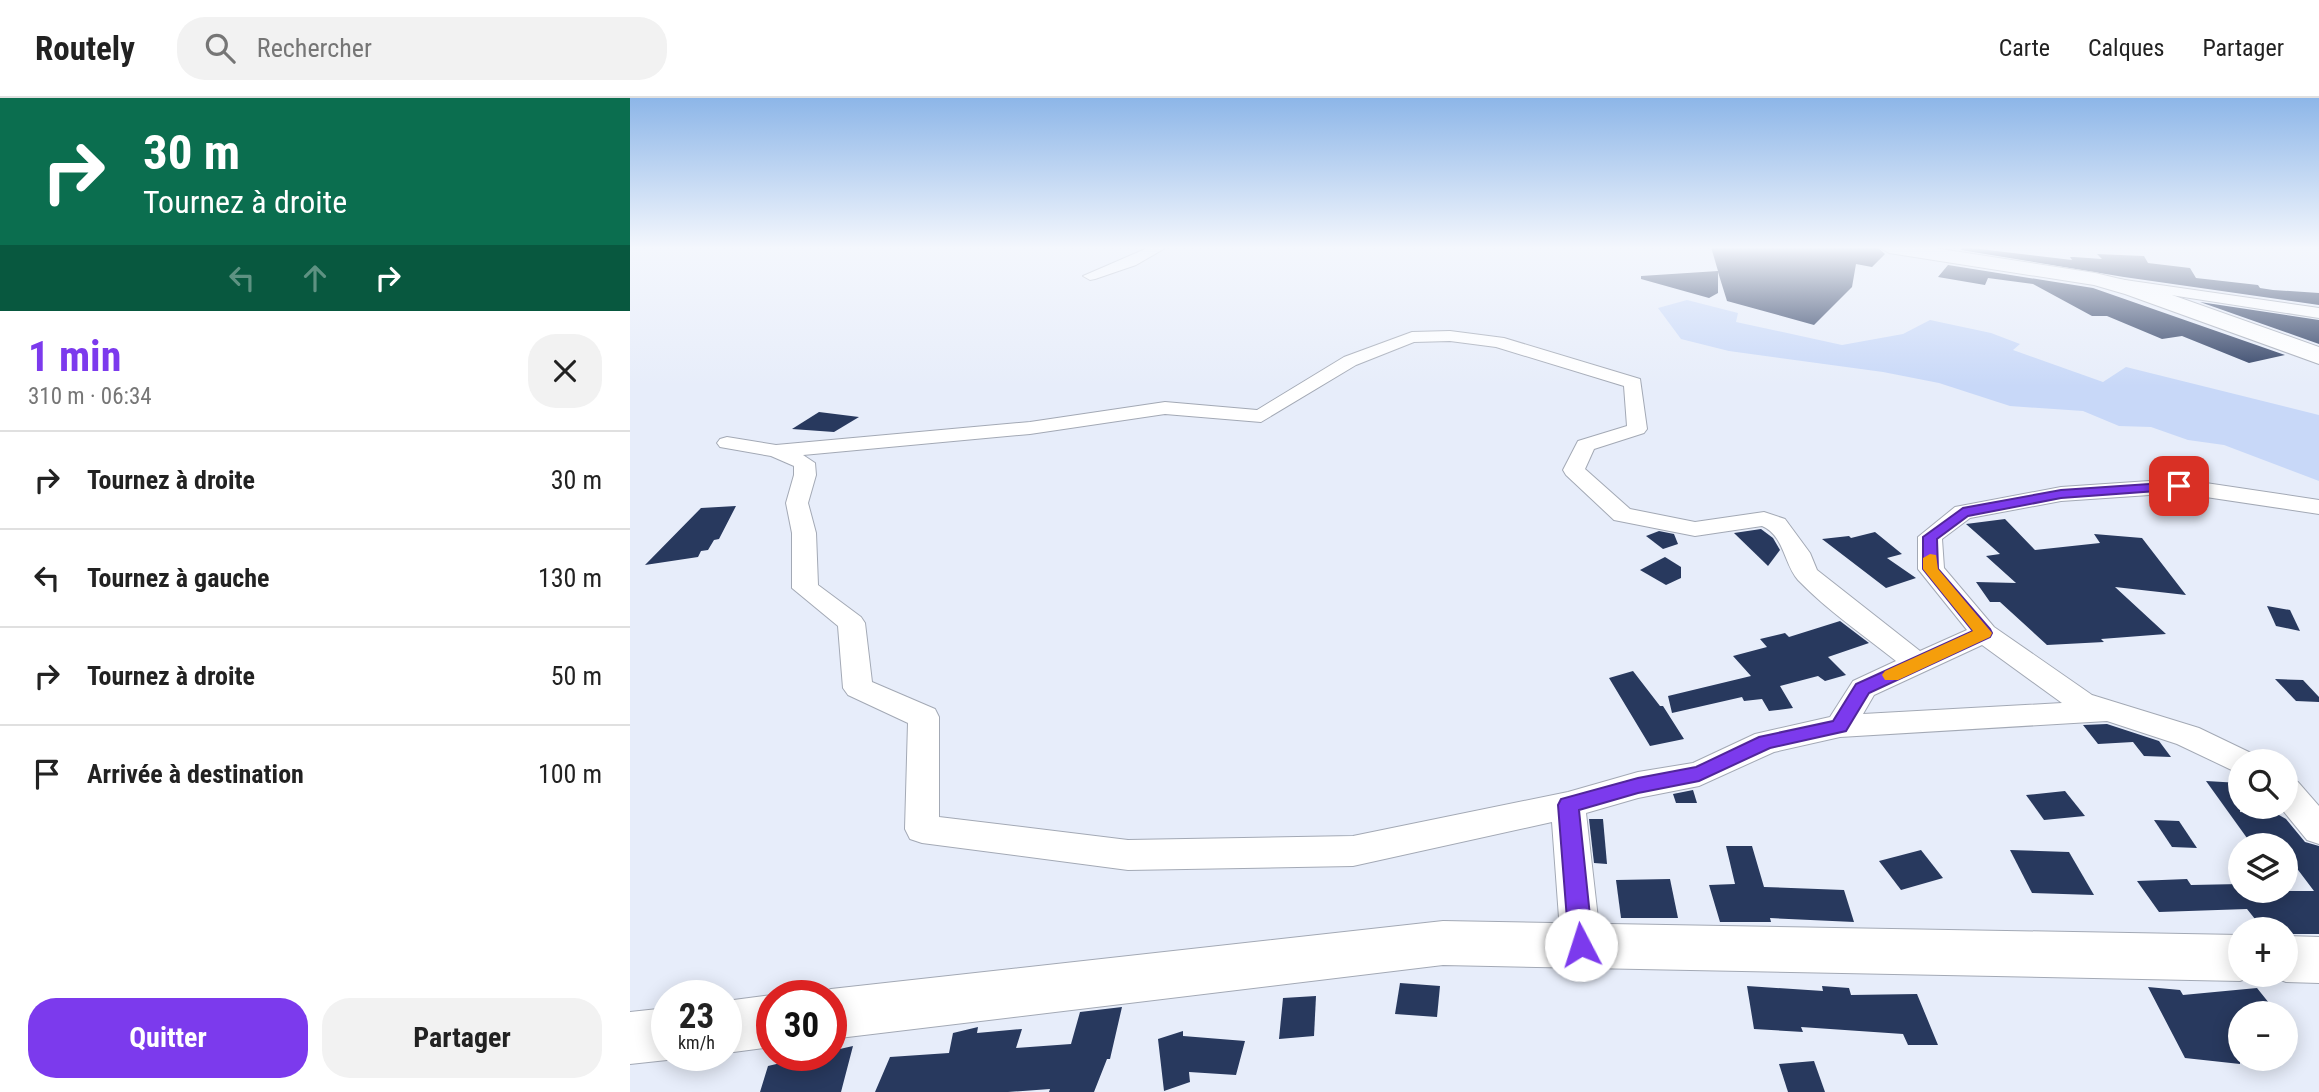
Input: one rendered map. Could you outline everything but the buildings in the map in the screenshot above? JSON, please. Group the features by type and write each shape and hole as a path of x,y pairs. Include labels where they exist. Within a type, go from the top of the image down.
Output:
{"main road":[{"path":"2147,293 2319,356"}],"street":[{"path":"2190,293 2319,313"},
{"path":"776,451 1030,428 1165,408 1261,416 1350,361 1412,337 1450,336 1498,342 1633,383 1637,429 1585,445 1574,470 1622,515 1695,529 1765,519 1777,524 1798,553 1807,573 1842,606 1917,663"},
{"path":"727,443 776,451 804,463 805,475 797,503 804,533 805,587 851,623 858,688 924,716 922,829 1128,855 1353,851 1568,805 1638,785 1699,774 1766,742 1840,726 2106,711"},
{"path":"2228,756 2188,736 2081,702 1984,633 1930,569 1930,537 1963,513 2061,494 2179,486 2319,508"},
{"path":"1840,726 1863,688 1984,633"},
{"path":"1568,805 1581,945"},
{"path":"2298,805 2319,830"},
{"path":"847,1012 1443,943 2228,958"},
{"path":"2298,959 2319,960"},
{"path":"630,1038 651,1036"}],"shaded area":[{"path":"1687,300 1738,313 1736,322 1842,345 1903,334 1930,320 1991,333 2020,344 2013,350 2103,382 2126,367 2319,415 2319,481 2224,445 2188,440 2151,427 2119,426 2083,411 2010,406 1939,383 1883,372 1729,351 1681,339 1658,308"}],"slow traffic":[{"path":"1891,675 1984,633 1930,569 1930,558"}],"route":[{"path":"1581,945 1568,805 1638,785 1699,774 1766,742 1840,726 1863,688 1984,633 1930,569 1930,537 1963,513 2061,494 2179,486"}]}
